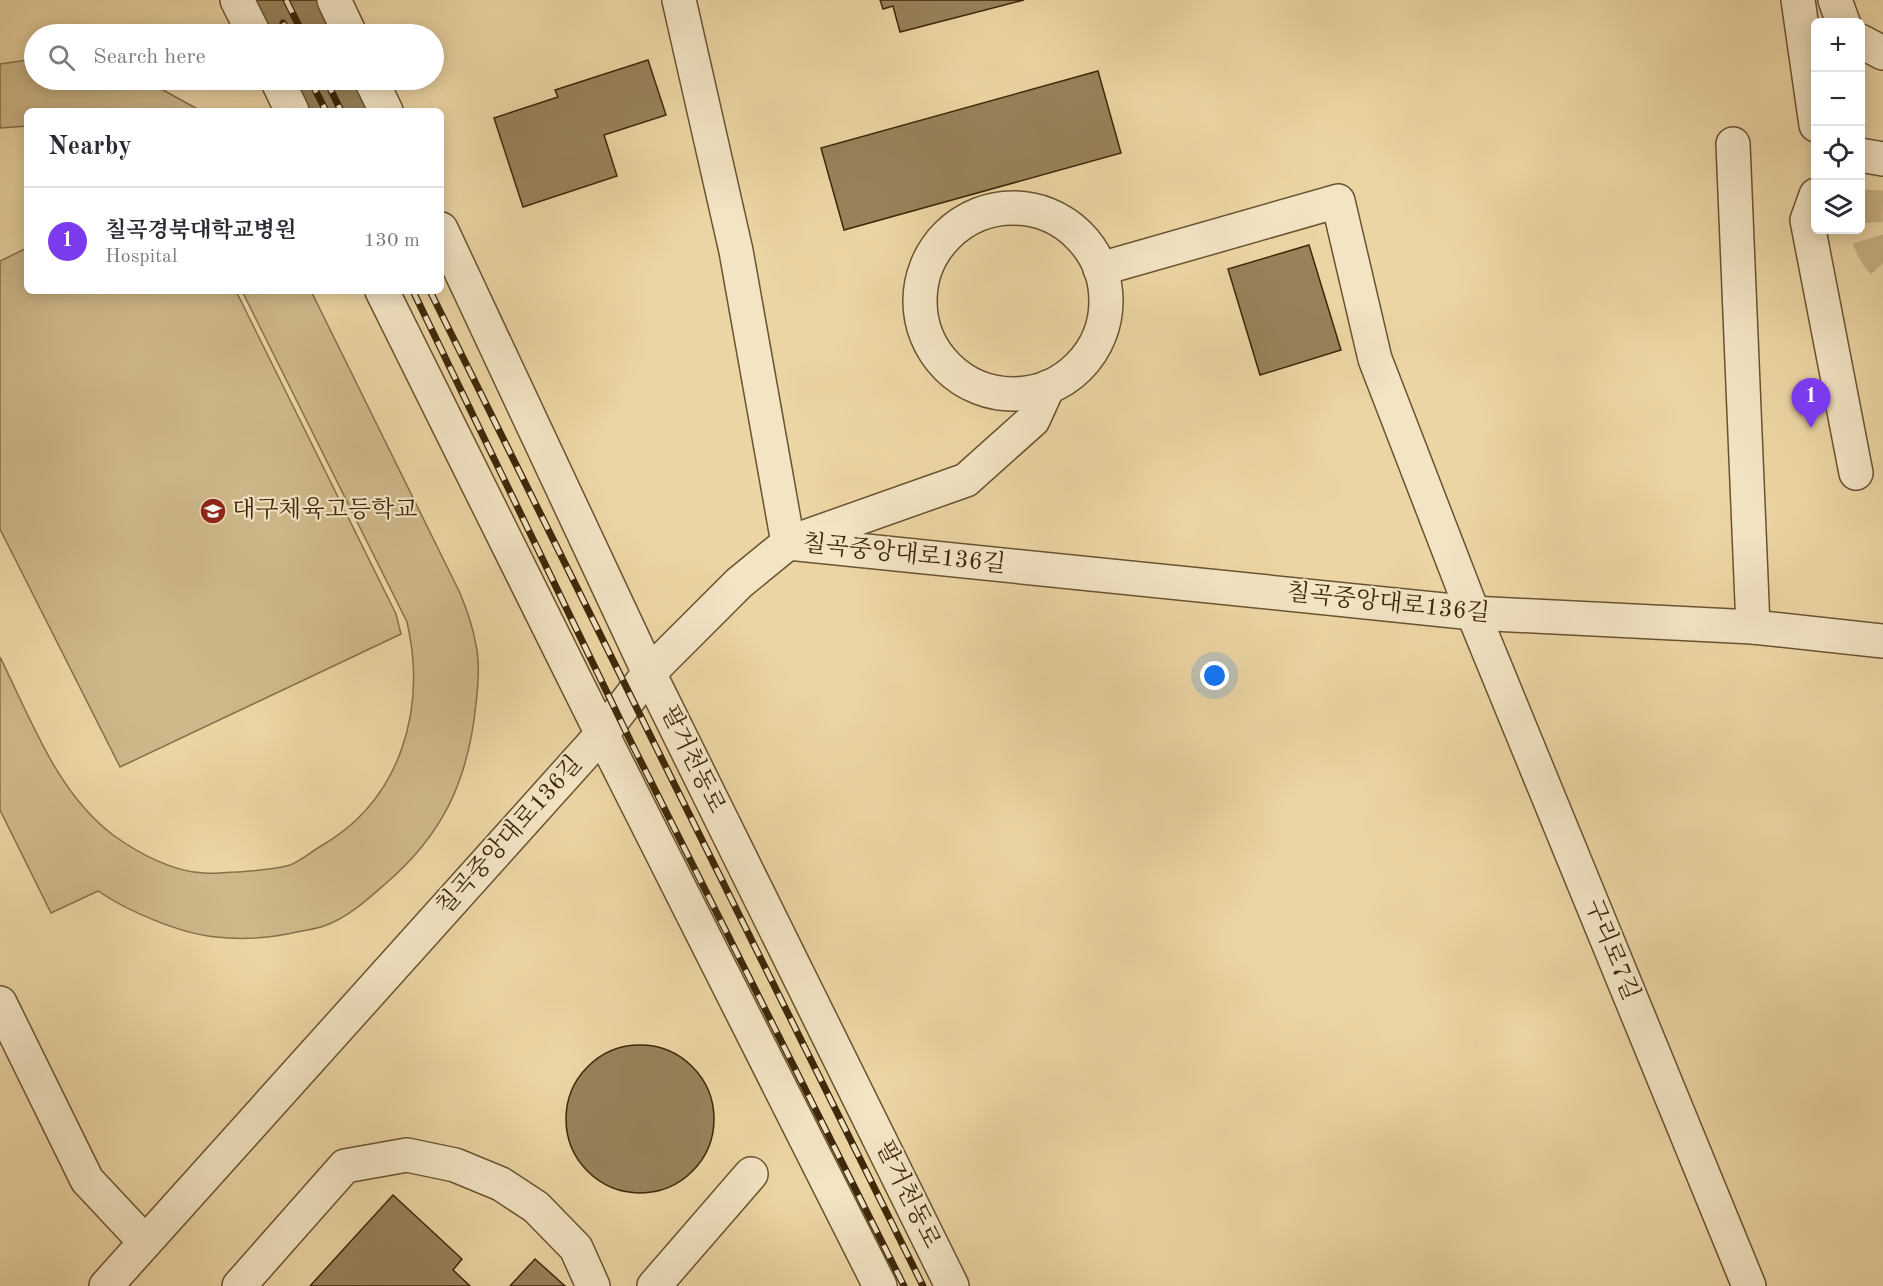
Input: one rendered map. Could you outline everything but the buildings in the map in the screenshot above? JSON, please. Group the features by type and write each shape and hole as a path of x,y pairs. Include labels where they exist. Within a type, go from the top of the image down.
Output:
{"street":[{"path":"237,0 249,24"},
{"path":"334,0 345,24"},
{"path":"679,0 736,251 788,543 966,480 1033,420 1048,387"},
{"path":"1798,0 1811,96"},
{"path":"1835,0 1842,18"},
{"path":"1865,44 1883,53"},
{"path":"282,90 291,108"},
{"path":"376,90 385,108"},
{"path":"1733,144 1753,627"},
{"path":"1865,156 1883,159"},
{"name":"구리로7길","path":"1100,269 1338,201 1375,359 1473,613 1749,1286"},
{"path":"1000,208 1030,209 1058,219 1081,237 1098,262 1100,269 1106,291 1104,321 1093,348 1074,371 1048,387 1017,394 1007,393 986,390 957,376 935,353 922,325 920,294 927,263 944,237 970,218 1000,208"},
{"path":"1811,208 1807,220 1857,473"},
{"name":"팔거천동로","path":"444,235 649,673 952,1286"},
{"path":"383,294 880,1286"},
{"name":"칠곡중앙대로136길","path":"106,1286 602,734 649,673 739,583 788,543 1473,613 1753,627 1883,641"},
{"path":"0,1003 87,1180 145,1242"},
{"path":"239,1286 345,1166 407,1155 455,1165 501,1184 536,1208 576,1248 593,1286"},
{"path":"654,1286 751,1174"}],"shaded area":[{"path":"24,60 24,90 163,90 196,108 24,108 24,126 0,128 0,64"},
{"path":"24,249 24,294 237,294 396,614 401,634 120,767 0,529 0,261"},
{"path":"243,294 312,294 460,593 473,632 478,667 476,704 467,758 449,805 437,826 405,866 363,903 348,914 324,926 257,938 202,935 155,920 98,891 51,913 0,810 0,657 47,754 76,798 93,818 123,842 168,865 192,872 249,871 283,867 294,863 321,846 348,827 371,804 389,778 402,749 410,719 413,687 412,655 407,622"}],"tunnel":[{"path":"1867,190 1868,237 1871,246 1883,263"}],"railway":[{"path":"286,0 298,24"},
{"path":"315,90 324,108"},
{"path":"331,90 340,108"},
{"path":"414,294 630,740 904,1286"},
{"path":"431,294 923,1286"}],"place":[{"name":"칠곡경북대학교병원","path":"1811,428"},
{"name":"대구체육고등학교","path":"213,511"}]}
